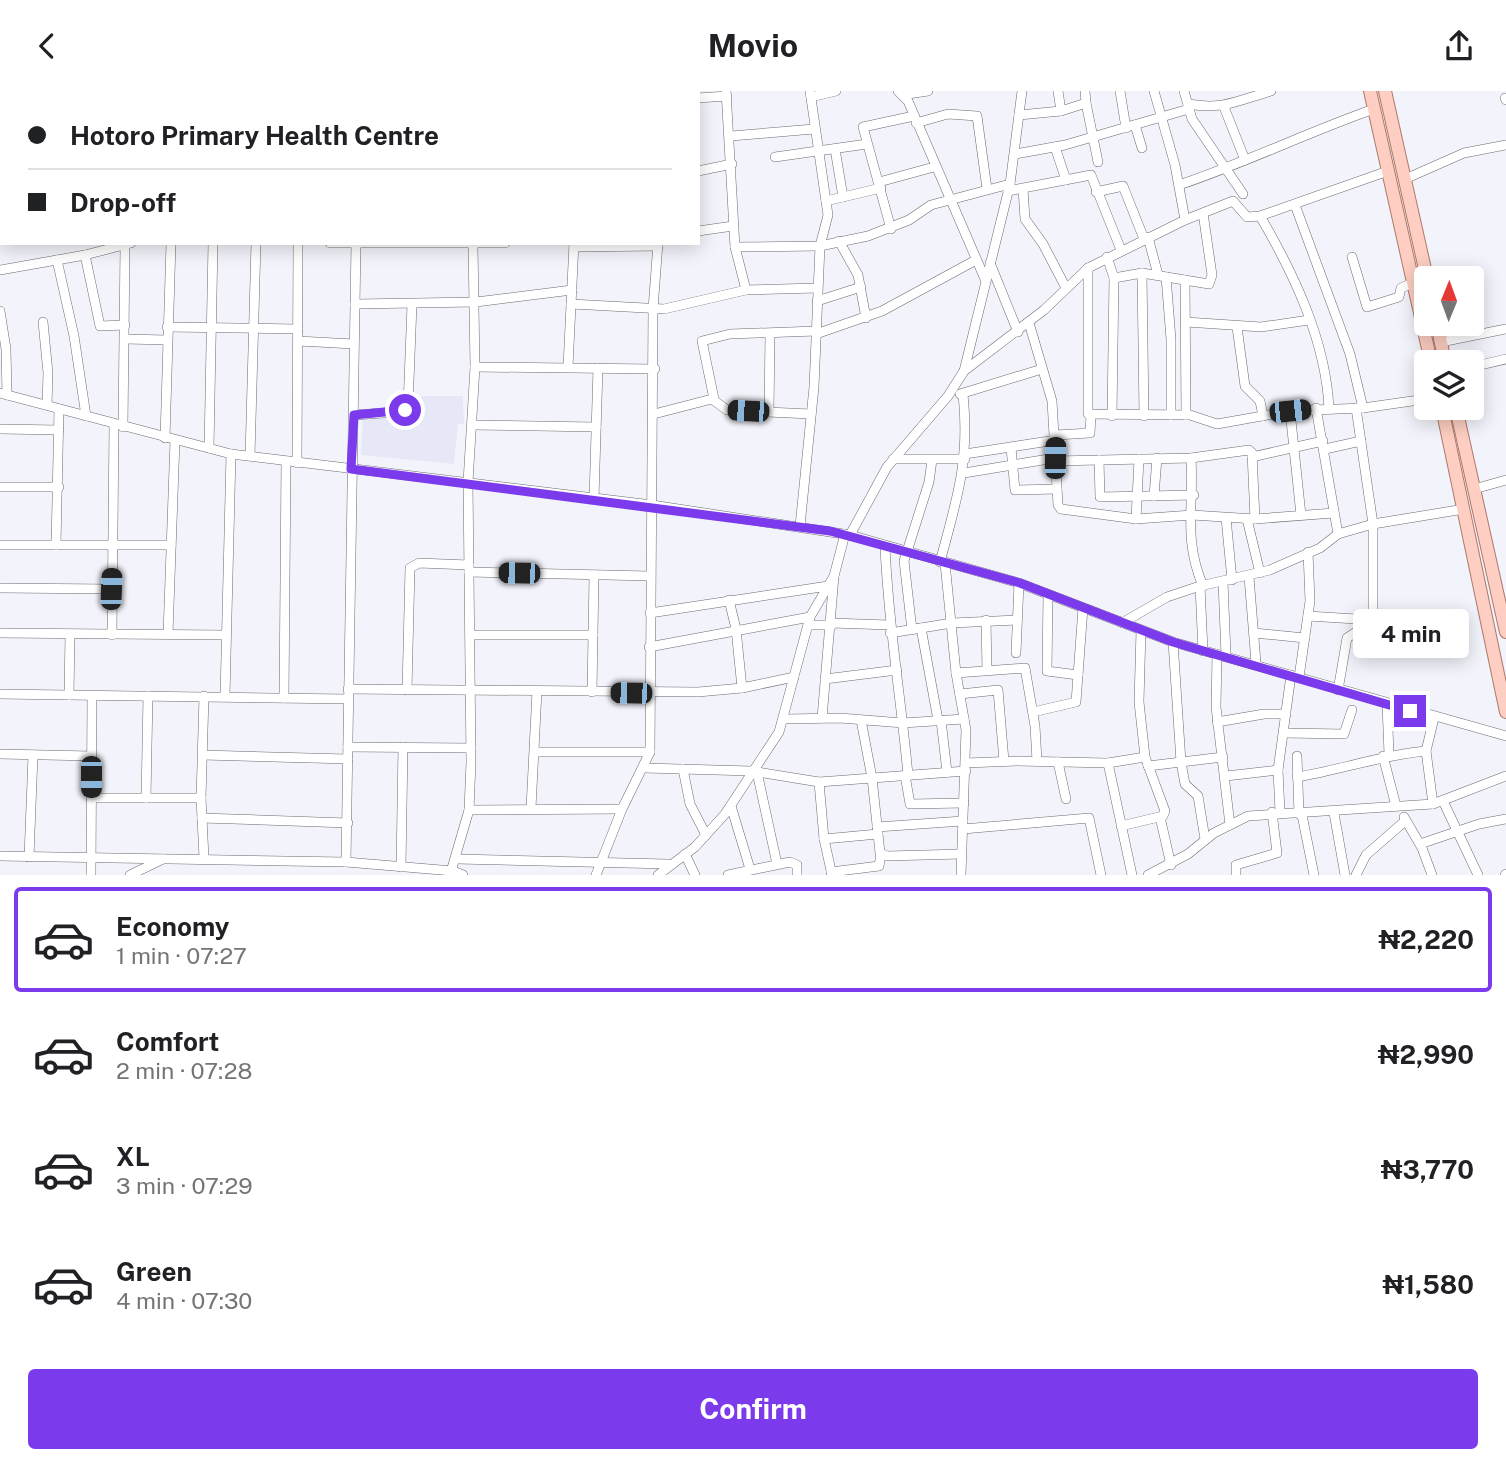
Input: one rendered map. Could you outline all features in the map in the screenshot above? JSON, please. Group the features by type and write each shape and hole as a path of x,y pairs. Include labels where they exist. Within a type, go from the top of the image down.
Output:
{"main road":[{"path":"1370,91 1428,350"},
{"path":"1385,91 1424,266"},
{"path":"1440,336 1443,350"},
{"path":"1445,420 1506,712"},
{"path":"1459,420 1506,632"},
{"path":"1479,582 1494,578"}],"street":[{"path":"800,526 811,415 820,246 827,224 811,94 836,91"},
{"path":"898,91 908,95 928,91"},
{"path":"964,371 1009,187 1022,91"},
{"path":"1058,91 1061,111"},
{"path":"1085,91 1098,162"},
{"path":"1120,91 1131,126 1142,148"},
{"path":"1154,91 1179,185 1185,220"},
{"path":"1184,91 1188,106 1213,154 1228,169 1243,194"},
{"path":"1015,154 1055,147 1161,118 1188,106 1224,107 1239,99 1264,92"},
{"path":"700,98 727,94 735,247 746,290"},
{"path":"908,95 934,167 985,279"},
{"path":"1019,115 1061,111 1086,103"},
{"path":"1224,107 1245,160"},
{"path":"1179,185 1228,169 1308,131 1374,109"},
{"path":"891,229 863,130 865,125 948,114 977,116 987,189"},
{"path":"731,136 814,128"},
{"path":"775,157 867,143"},
{"path":"1405,179 1464,153 1506,145"},
{"path":"1055,147 1066,180"},
{"path":"835,149 843,197"},
{"path":"700,171 732,164"},
{"path":"826,201 934,167"},
{"path":"657,875 706,835 731,806 754,771 785,719 809,621 834,576 847,535 893,460 948,395 964,371 1029,323 1088,268 1146,238 1233,201 1247,216 1260,216 1388,171"},
{"path":"735,247 820,246 891,229 948,198 987,189 1023,188 1091,175 1121,250"},
{"path":"1096,192 1123,186 1162,276 1171,339 1171,415"},
{"path":"1023,188 1025,219 1043,244 1066,288"},
{"path":"1295,205 1350,354 1373,524 1373,610 1365,626 1347,638 1338,689"},
{"path":"1114,278 1142,273 1211,283 1203,213"},
{"path":"1260,216 1295,276 1322,368 1329,409"},
{"path":"700,231 733,226"},
{"path":"839,241 858,275 866,318"},
{"path":"112,635 111,589 128,245"},
{"path":"168,634 171,545 167,327 172,245"},
{"path":"209,449 213,245"},
{"path":"250,456 256,245"},
{"path":"297,463 298,245"},
{"path":"346,862 356,245"},
{"path":"452,245 480,245"},
{"path":"568,367 574,245 602,245"},
{"path":"596,875 622,809 645,768 650,752 649,647 655,369 653,309 658,245"},
{"path":"452,873 469,810 471,691 468,482 476,302 473,246"},
{"path":"0,270 85,255 105,247"},
{"path":"85,255 100,326 125,325"},
{"path":"1107,257 1114,278 1112,416"},
{"path":"1352,257 1367,307 1399,296 1401,288 1413,283"},
{"path":"57,260 74,336 86,416"},
{"path":"811,415 723,409 713,399 702,341 730,334 816,333 866,318 976,260"},
{"path":"990,263 1018,332"},
{"path":"1088,268 1087,412 1091,415 1186,415 1212,424 1290,411 1359,408 1414,401"},
{"path":"1142,273 1144,415"},
{"path":"1185,280 1186,415"},
{"path":"817,300 861,287"},
{"path":"571,304 653,309 684,307 746,290 817,288"},
{"path":"355,304 476,302 572,290"},
{"path":"354,415 398,412 408,407 412,304"},
{"path":"0,311 6,349 4,394 231,454 652,505 847,535 1020,583 1173,642 1256,663 1434,718 1506,736"},
{"path":"1186,322 1237,327 1309,320"},
{"path":"43,322 48,373 47,405"},
{"path":"1029,323 1052,401 1058,505 1061,509 1136,519 1192,515 1251,519 1334,513"},
{"path":"167,327 298,329"},
{"path":"1237,327 1245,386 1260,401 1263,416"},
{"path":"1441,342 1506,329"},
{"path":"769,412 771,334"},
{"path":"125,339 167,340"},
{"path":"298,341 354,344"},
{"path":"1484,364 1506,359"},
{"path":"475,367 655,369"},
{"path":"594,498 598,368"},
{"path":"948,395 963,394 1042,369"},
{"path":"961,875 966,767 964,719 942,563 964,473 963,394"},
{"path":"654,414 713,399"},
{"path":"1316,408 1338,534"},
{"path":"56,545 59,409"},
{"path":"1290,411 1301,515"},
{"path":"893,460 965,457 1090,433 1091,415"},
{"path":"472,425 596,427"},
{"path":"0,429 59,430"},
{"path":"1252,457 1294,447 1361,441"},
{"path":"1011,448 1015,490 1057,489"},
{"path":"964,473 1055,459 1191,458 1249,450 1252,457 1251,519 1260,573"},
{"path":"225,696 231,454"},
{"path":"1191,458 1194,495 1189,543 1201,586 1203,650"},
{"path":"1136,519 1139,459"},
{"path":"1154,496 1157,459"},
{"path":"932,460 929,482 904,566 916,629 939,720 947,772"},
{"path":"1099,460 1100,497 1194,495"},
{"path":"284,698 286,462"},
{"path":"1474,489 1506,480"},
{"path":"0,487 58,487"},
{"path":"1122,623 1167,597 1201,586 1260,573 1308,552 1338,534 1373,524 1464,509"},
{"path":"1226,518 1227,581 1217,722 1226,776 1230,825"},
{"path":"0,545 171,545"},
{"path":"884,546 890,629 897,670 910,804 964,803"},
{"path":"1237,875 1236,865 1276,853 1279,770 1286,714 1308,616 1311,578 1308,552"},
{"path":"407,690 410,568 419,562 469,569 650,576"},
{"path":"592,692 594,575"},
{"path":"822,717 834,576"},
{"path":"1249,577 1256,663"},
{"path":"1016,653 1020,583"},
{"path":"650,613 828,586"},
{"path":"0,588 111,589"},
{"path":"1048,594 1047,671 1078,675"},
{"path":"729,600 736,629 742,688"},
{"path":"1033,712 1075,703 1083,608"},
{"path":"1308,616 1356,619 1365,626"},
{"path":"649,647 708,638 736,629 809,621 916,629 952,623 1017,619"},
{"path":"986,620 986,670"},
{"path":"1121,826 1160,817 1165,811 1146,762 1139,702 1141,630"},
{"path":"0,633 225,635"},
{"path":"1254,633 1305,638"},
{"path":"69,695 70,634"},
{"path":"470,635 593,635"},
{"path":"1173,642 1181,762 1185,784 1198,796 1205,839"},
{"path":"956,673 1025,668 1033,712 1037,761"},
{"path":"825,679 897,670"},
{"path":"0,694 284,698 407,690 650,693 742,688 794,677"},
{"path":"960,694 998,690 1004,761"},
{"path":"531,808 537,691"},
{"path":"91,875 92,696"},
{"path":"146,798 148,696"},
{"path":"204,697 201,797 204,858"},
{"path":"1387,704 1386,755 1399,807 1420,844 1432,875"},
{"path":"1284,733 1344,734 1352,711"},
{"path":"1217,722 1264,714 1286,714"},
{"path":"785,719 822,717 903,723 964,719"},
{"path":"1434,718 1426,751 1438,803 1458,830 1478,875"},
{"path":"819,782 824,839 832,874 879,866 881,855 872,778 861,720"},
{"path":"348,747 471,748"},
{"path":"401,867 403,747"},
{"path":"1297,777 1334,771 1386,755 1426,751"},
{"path":"535,752 650,752"},
{"path":"0,754 91,756"},
{"path":"29,857 33,755"},
{"path":"203,755 348,759"},
{"path":"1297,756 1300,814 1314,875"},
{"path":"645,768 754,771 819,782 947,772 1004,761 1108,764 1181,762 1223,757"},
{"path":"1058,762 1066,799"},
{"path":"1108,764 1132,875"},
{"path":"684,769 690,804 706,835"},
{"path":"1226,776 1279,770"},
{"path":"754,771 777,864"},
{"path":"1148,875 1171,865 1205,839 1248,816 1276,812 1334,813 1438,803 1506,776"},
{"path":"91,798 201,797"},
{"path":"731,806 750,869"},
{"path":"469,810 622,809"},
{"path":"1334,813 1345,875"},
{"path":"1160,817 1171,865"},
{"path":"202,818 348,823"},
{"path":"824,839 877,831 1089,818 1101,875"},
{"path":"1420,844 1458,830 1506,819"},
{"path":"1356,875 1366,855 1405,821"},
{"path":"685,854 695,875"},
{"path":"881,855 962,854"},
{"path":"0,856 346,862 463,875"},
{"path":"130,875 167,857"},
{"path":"457,859 668,865"},
{"path":"728,875 794,863 797,875"}],"shaded area":[{"path":"421,396 463,396 464,424 458,424 454,464 361,455 363,417 419,416"}],"route":[{"path":"405,410 354,415 351,469 652,505 850,535 1020,583 1173,642 1256,663 1410,711"}]}
